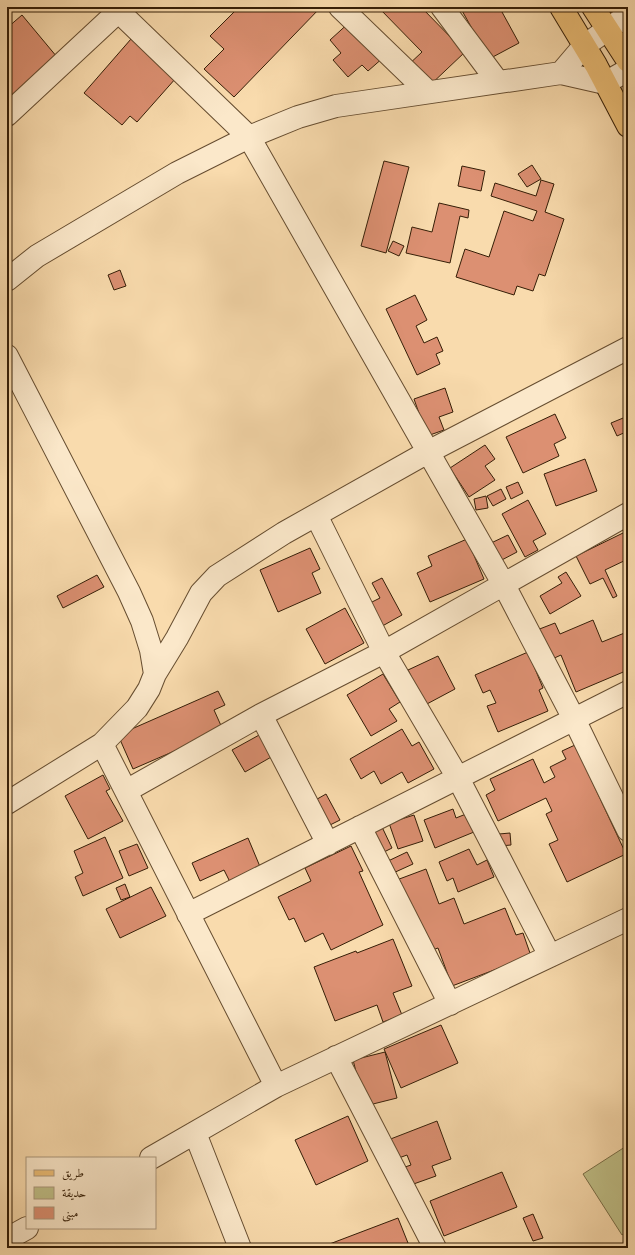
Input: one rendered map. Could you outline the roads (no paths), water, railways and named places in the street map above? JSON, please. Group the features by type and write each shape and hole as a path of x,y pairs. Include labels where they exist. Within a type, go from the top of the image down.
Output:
{"main road":[{"path":"561,7 628,126"},
{"path":"593,7 628,61"}],"street":[{"path":"340,7 428,92"},
{"path":"442,7 498,82"},
{"path":"7,115 119,8 250,137 504,585 574,720 628,830"},
{"path":"561,73 584,46 628,15"},
{"path":"7,280 37,256 171,177 250,137 298,117 336,106 561,73 605,83 628,70"},
{"path":"7,803 102,744 137,708 149,689 154,674 177,638 201,593 217,576 316,515 428,452 628,348"},
{"path":"7,356 13,383 129,592 142,621 151,650 154,674"},
{"path":"126,791 261,715 384,652 628,514"},
{"path":"316,515 384,652 458,778 550,956"},
{"path":"188,914 628,692"},
{"path":"261,715 328,844"},
{"path":"102,744 276,1086"},
{"path":"360,827 450,1004"},
{"path":"153,1157 276,1086 628,919"},
{"path":"336,1057 435,1248"},
{"path":"195,1133 240,1248"},
{"path":"7,1239 26,1229"}]}
